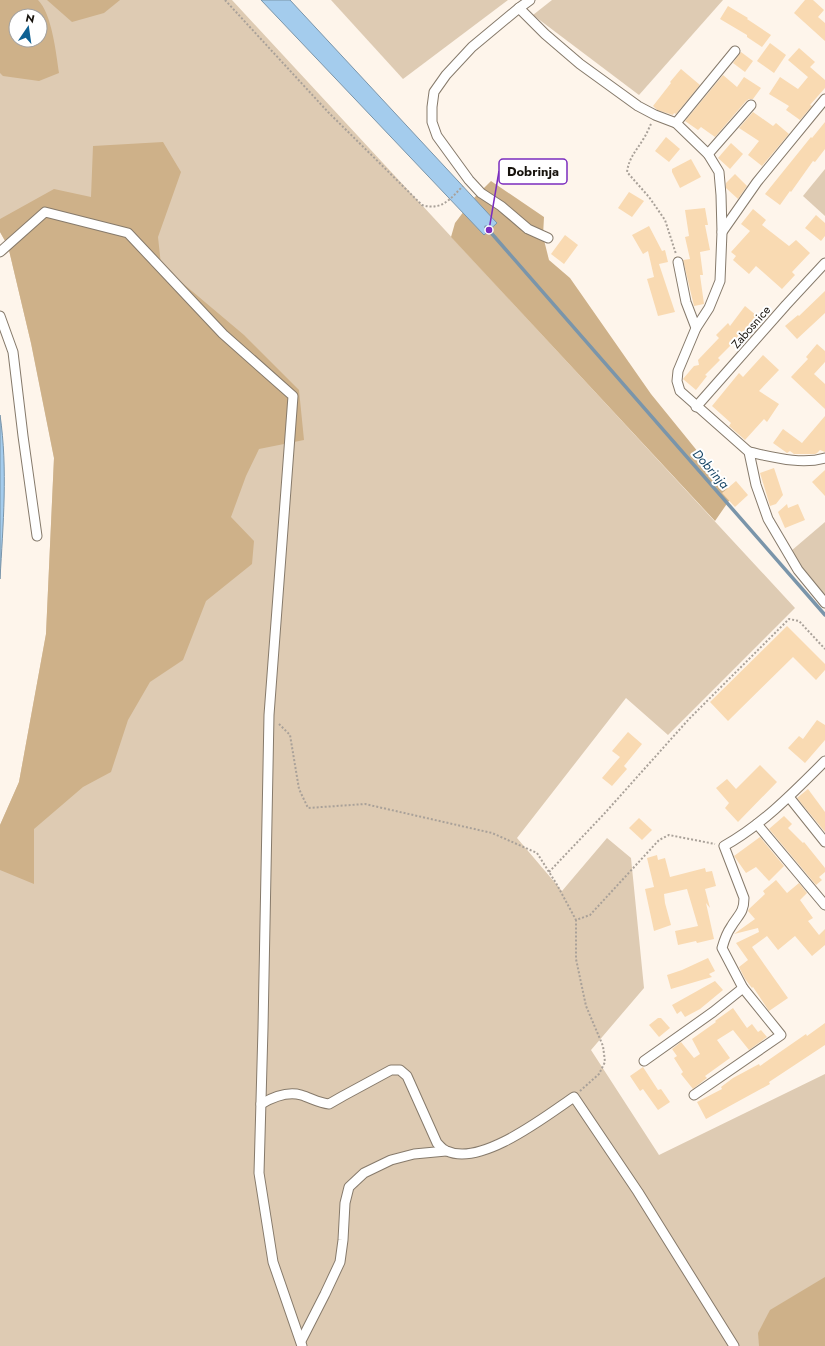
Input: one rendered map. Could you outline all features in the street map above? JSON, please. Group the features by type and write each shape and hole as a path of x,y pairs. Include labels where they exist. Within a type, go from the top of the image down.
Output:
{"street":[{"path":"530,0 472,47 446,75 434,92 432,122 437,136 469,180 481,193 501,206 528,229 548,238"},
{"path":"519,8 545,34 580,64 638,106 676,123 708,154 718,172 721,195 722,232 720,281 709,308 696,328 678,371 677,380 680,391 696,407 749,452 787,459 814,461 825,458"},
{"path":"676,123 734,51"},
{"path":"722,232 757,182 825,99"},
{"path":"708,154 751,105"},
{"path":"0,252 45,212 128,233 223,334 293,396 270,715 259,1173 273,1262 302,1344"},
{"path":"678,262 686,302 696,328"},
{"name":"Zabosnice","path":"696,407 786,305 825,264"},
{"path":"0,316 13,352 37,536"},
{"path":"749,452 756,484 768,519 798,570 825,602"},
{"path":"694,1095 781,1035 743,988 722,948 726,935 731,926 742,913 744,906 744,898 724,846 757,824 789,797 825,761"},
{"path":"789,797 825,842"},
{"path":"757,824 825,904"},
{"path":"644,1061 714,1012 743,988"},
{"path":"261,1104 275,1096 290,1094 300,1095 321,1103 329,1104 391,1070 400,1070 407,1076 437,1143 446,1151 455,1154 472,1154 495,1146 524,1131 574,1097 638,1192 734,1346"},
{"path":"302,1344 340,1262 349,1187 364,1173 391,1160 414,1154 446,1151"}],"path":[{"path":"225,0 328,112 422,206 436,207 448,201 465,184"},
{"path":"656,115 644,138 632,153 627,172 649,197 666,220 678,262"},
{"path":"549,872 604,814 689,719 789,619 799,621 825,649"},
{"path":"270,715 290,735 299,789 308,808 365,804 492,833 537,853 576,920 576,959 586,1006 604,1046 605,1062 599,1074 574,1097"},
{"path":"576,920 590,915 659,840 669,835 724,846"}],"shaded area":[{"path":"0,0 232,0 795,608 668,735 626,698 517,838 562,891 607,838 631,858 644,988 591,1050 659,1155 825,1074 825,1346 0,1346 0,825 19,782 46,634 54,458 31,343 8,246 0,232"},
{"path":"0,0 38,0 44,8 8,8 8,48 48,48 48,17 55,45 59,73 39,81 3,76 0,73"},
{"path":"47,0 120,0 104,13 72,22"},
{"path":"331,0 508,0 403,79"},
{"path":"552,0 723,0 639,95 533,15"},
{"path":"163,142 181,172 158,237 161,265 244,335 299,390 304,440 259,449 246,476 231,517 254,541 252,564 206,601 183,660 150,682 128,720 111,772 83,787 34,829 34,884 0,870 0,825 19,782 46,634 54,458 31,343 8,246 0,232 0,219 54,189 91,197 93,146"},
{"path":"825,169 825,216 803,196"},
{"path":"491,181 544,217 543,236 549,260 570,278 651,394 733,495 715,521 451,237 455,223 474,198"},
{"path":"825,522 825,599 784,557"},
{"path":"825,1277 825,1346 759,1346 758,1333 770,1310"}],"water":[{"path":"261,0 290,0 497,223 484,235"},
{"path":"0,415 4,456 4,476 0,579"}],"building":[{"path":"805,0 813,0 824,10 818,17 825,23 825,41 794,13"},
{"path":"728,6 748,18 747,19 771,35 762,47 747,37 747,35 720,19"},
{"path":"770,43 786,55 774,73 757,61"},
{"path":"799,48 815,62 810,67 825,80 825,88 810,105 812,106 800,120 786,110 789,106 769,94 780,77 798,89 808,77 788,60"},
{"path":"741,52 753,61 745,72 733,63"},
{"path":"681,69 700,85 676,114 674,113 673,115 657,110 653,106"},
{"path":"723,75 737,87 744,77 761,88 753,99 746,101 715,137 701,127 698,130 685,121"},
{"path":"753,112 773,126 776,123 789,134 762,166 748,155 759,141 739,128"},
{"path":"825,122 825,149 815,162 813,161 780,205 765,194"},
{"path":"666,137 680,149 669,162 655,151"},
{"path":"731,143 743,154 730,169 718,158"},
{"path":"691,159 701,177 680,188 672,169"},
{"path":"735,174 747,186 738,199 726,188 726,183"},
{"path":"629,192 644,201 632,217 618,208"},
{"path":"705,208 708,225 705,225 710,250 700,252 703,275 700,275 704,304 694,306 683,260 690,259 685,237 689,236 685,210"},
{"path":"753,209 766,220 762,225 789,246 796,240 810,253 792,272 795,275 782,289 756,266 749,274 733,260 736,256 731,252 750,231 741,224"},
{"path":"816,215 825,223 825,236 821,241 805,228"},
{"path":"649,226 662,251 665,250 668,262 659,264 675,312 658,316 647,279 654,277 648,251 643,254 632,235"},
{"path":"565,235 578,245 564,264 551,254"},
{"path":"825,291 825,313 797,339 785,326 798,315 799,316"},
{"path":"745,306 757,316 747,329 718,358 720,360 705,375 707,376 696,390 683,379 694,366 699,365 698,360 719,338 716,335 728,323 730,326"},
{"path":"817,344 825,351 825,362 814,374 825,384 825,409 791,377 808,359 806,357"},
{"path":"763,355 779,370 759,391 779,404 767,422 764,419 745,440 729,426 731,423 712,406 739,373 743,377"},
{"path":"825,416 825,452 820,450 815,454 794,454 790,451 787,453 773,443 783,429 802,443"},
{"path":"774,468 783,495 776,504 770,506 760,473"},
{"path":"825,470 825,496 812,482"},
{"path":"736,481 748,495 735,507 722,493"},
{"path":"787,504 788,508 798,504 805,520 785,528 778,512"},
{"path":"787,626 825,664 825,670 816,680 793,657 728,721 710,702"},
{"path":"817,720 825,725 825,740 805,763 788,748 799,736 803,739"},
{"path":"628,732 642,744 624,766 627,769 612,786 602,778 620,757 612,751"},
{"path":"760,765 777,782 738,822 725,808 729,803 716,788 727,779 736,789"},
{"path":"808,789 825,812 825,832 797,798"},
{"path":"784,816 792,824 788,828 803,843 804,842 825,868 825,872 819,877 822,880 816,885 769,829"},
{"path":"639,818 652,830 642,840 629,828"},
{"path":"760,837 784,866 769,881 756,867 746,873 734,856"},
{"path":"657,855 658,860 665,858 670,877 705,868 706,872 712,871 716,886 705,889 710,908 706,903 714,939 678,945 675,931 698,926 687,889 664,894 671,925 654,931 645,889 654,887 647,858"},
{"path":"776,880 787,893 799,883 807,893 800,900 813,918 808,921 819,935 825,929 825,945 812,956 795,936 778,950 767,936 752,947 788,998 769,1011 753,987 752,988 745,979 739,967 748,960 736,943 759,932 758,928 734,934 755,919 748,911 749,909 765,894 763,891"},
{"path":"708,958 715,971 709,974 712,977 671,989 667,975"},
{"path":"715,981 723,990 700,1009 685,1017 681,1011 677,1014 672,1005"},
{"path":"733,1008 747,1028 752,1024 758,1032 761,1030 767,1037 749,1050 733,1030 717,1040 730,1058 705,1076 707,1078 693,1089 681,1074 683,1072 674,1058 677,1056 672,1049 681,1042 694,1058 700,1054 692,1039"},
{"path":"658,1018 661,1018 670,1028 659,1037 649,1025"},
{"path":"825,1023 825,1045 769,1082 770,1084 706,1119 697,1102 722,1089 721,1087 733,1078 759,1064 760,1066 806,1034 807,1036"},
{"path":"643,1067 658,1090 661,1089 670,1102 658,1110 643,1089 640,1091 630,1076"}],"waterway":[{"name":"Dobrinja","path":"486,227 825,615"}],"place":[{"name":"Dobrinja","path":"489,230"}]}
